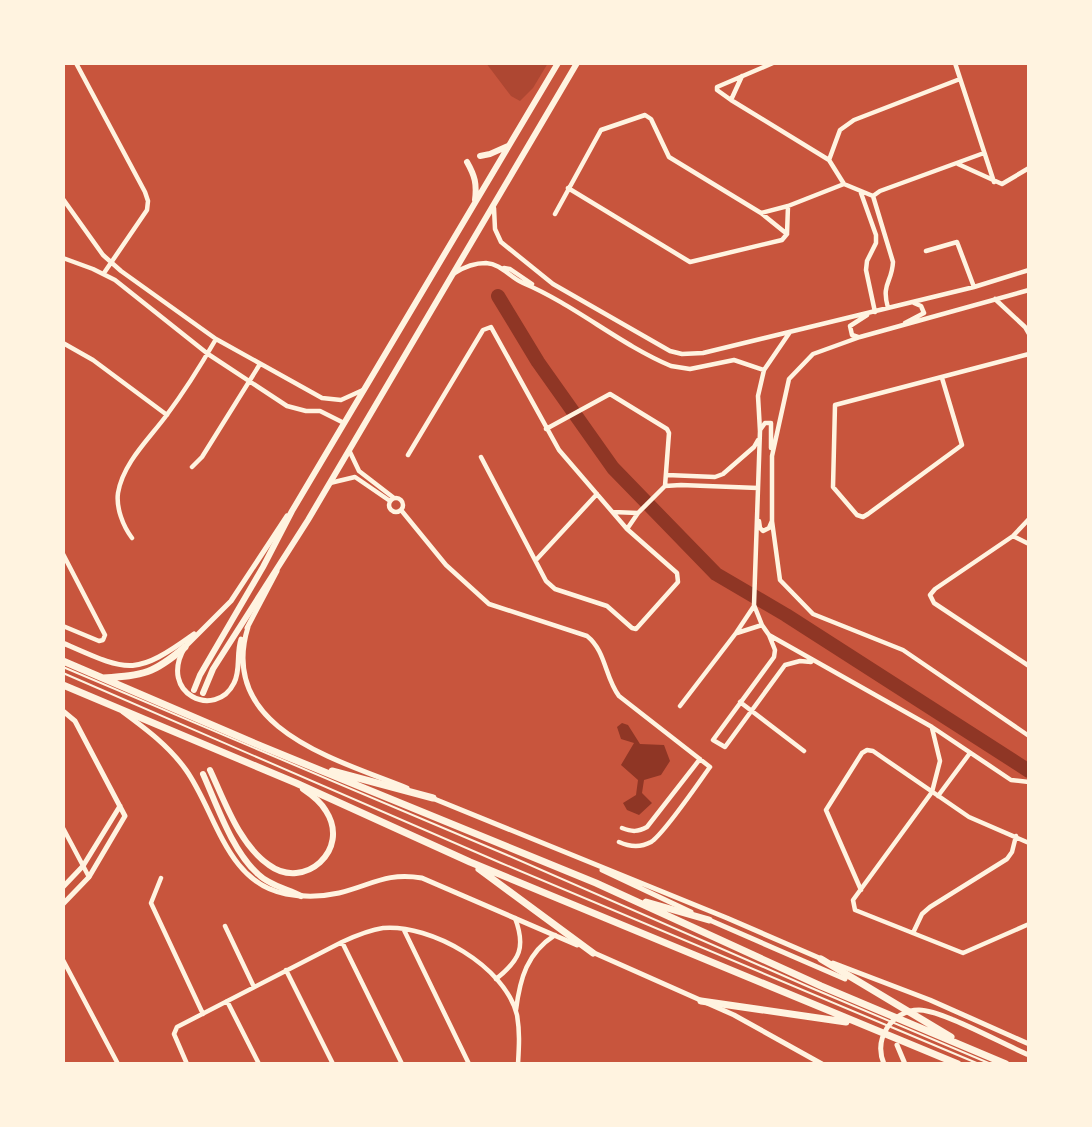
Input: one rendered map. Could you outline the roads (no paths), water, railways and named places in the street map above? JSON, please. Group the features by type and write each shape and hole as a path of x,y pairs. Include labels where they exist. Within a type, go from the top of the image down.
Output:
{"highway":[{"path":"102,678 152,672 185,647"},
{"path":"63,661 596,883 654,905 709,920"},
{"path":"63,685 296,783 470,862 958,1064"},
{"path":"303,763 433,798"},
{"path":"470,862 593,953"},
{"path":"596,883 821,986 1006,1064"},
{"path":"821,959 972,1050"},
{"path":"701,1001 856,1023"}],"main road":[{"path":"194,690 292,511 558,63"},
{"path":"203,693 213,669 329,484 577,63"},
{"path":"480,156 509,145"},
{"path":"467,162 477,184 475,204"},
{"path":"277,567 276,576 237,652 235,682 227,692 216,699 197,699 181,687 177,668 185,647 214,620 240,589 278,527 292,511"},
{"path":"63,643 108,662 140,665 158,659 214,620"},
{"path":"248,626 242,649 244,676 254,702 268,720 310,747 821,959 930,1000 1029,1044"},
{"path":"117,708 147,730 176,757 186,770 230,852 246,874 262,886 273,891 301,896 319,896 339,893 383,878 407,876 437,884 556,934 701,1001 822,1064"},
{"path":"63,904 89,877 125,816 78,726 64,712"},
{"path":"296,783 317,799 326,811 334,830 333,841 330,851 315,866 296,873 285,873 267,864 252,849 207,772 242,856 258,875 301,896"},
{"path":"63,887 83,866 120,806"},
{"path":"581,858 709,920 845,979"},
{"path":"884,1064 881,1051 883,1036 891,1023 904,1014 919,1010 930,1012 1029,1055"},
{"path":"897,1045 905,1064"}],"street":[{"path":"76,63 148,201 146,210 103,274"},
{"path":"773,63 717,87 720,93 830,160 844,184 873,196"},
{"path":"955,63 994,182"},
{"path":"731,100 743,75"},
{"path":"830,160 840,130 854,120 960,79"},
{"path":"555,214 601,130 645,115 651,119 669,157 761,213 786,234"},
{"path":"873,196 880,191 984,153"},
{"path":"958,164 1002,184 1029,168"},
{"path":"761,213 788,206 844,184"},
{"path":"568,188 690,262 775,243 786,234 788,206"},
{"path":"860,192 876,234 876,243 867,261 866,270 873,312"},
{"path":"873,196 893,262 884,290 888,308"},
{"path":"63,199 111,263 216,339 322,398 341,400 363,390"},
{"path":"494,204 495,229 500,242 553,284 660,346 682,354 703,353 873,312 974,287 1029,270"},
{"path":"926,251 957,242 974,287"},
{"path":"63,258 116,281 208,354 287,406 320,411 344,423"},
{"path":"451,275 463,267 475,264 486,263 510,269 533,286 671,366 690,369 734,360 764,370"},
{"path":"772,456 789,379 813,355 860,337 1029,290"},
{"path":"994,299 1025,327 1029,334"},
{"path":"578,313 585,302"},
{"path":"898,327 924,313 921,306 910,303"},
{"path":"860,337 852,335 850,326 873,312"},
{"path":"408,455 483,330 491,327 559,450 627,529 679,578 636,629 607,607 550,586 481,457"},
{"path":"790,332 764,370 758,396 760,434 754,603 775,650 774,657 713,740 725,747 785,665 800,661 817,663"},
{"path":"132,538 125,529 118,505 121,483 129,465 167,415 216,339"},
{"path":"63,343 93,360 167,415"},
{"path":"942,378 962,445 868,514 863,517 857,515 833,487 835,405 1029,354"},
{"path":"192,467 202,457 260,364"},
{"path":"546,429 610,394 663,425 669,433 665,486 638,513 627,529"},
{"path":"667,475 715,477 723,474 754,447 765,424 771,423 772,521 780,580 813,614 903,650 1029,736"},
{"path":"349,450 359,471 392,500"},
{"path":"329,484 355,477 359,471"},
{"path":"355,477 392,500 402,500 404,505 401,510 392,511 389,506 392,500"},
{"path":"665,486 758,488"},
{"path":"536,560 597,494"},
{"path":"757,503 761,530 769,528 772,521"},
{"path":"401,510 446,565 489,604 587,636 594,641 612,687 619,696 710,767 656,838 640,846 619,842"},
{"path":"612,512 638,513"},
{"path":"1029,519 1013,536 930,595 934,603 1029,666"},
{"path":"1013,536 1029,544"},
{"path":"63,554 105,635 103,640 99,641 63,626"},
{"path":"680,706 736,633 754,603"},
{"path":"736,633 762,625"},
{"path":"769,635 932,727 1011,780 1029,782"},
{"path":"740,702 804,751"},
{"path":"932,727 940,761 932,792 853,900 855,910 963,953 1029,924"},
{"path":"861,890 825,810 862,753 867,750 873,751 969,817 1029,843"},
{"path":"938,796 970,753"},
{"path":"622,828 631,832 648,827 700,759"},
{"path":"63,828 89,877"},
{"path":"913,933 922,914 929,907 1007,859 1012,852 1016,836"},
{"path":"160,878 151,903 203,1014"},
{"path":"496,979 506,972 519,955 521,936 514,917"},
{"path":"225,926 254,987"},
{"path":"187,1064 174,1034 177,1027 342,942 384,928 404,929 440,940 471,956 496,979 516,1013 520,1036 518,1064"},
{"path":"404,929 469,1064"},
{"path":"516,1013 519,987 530,959 536,950 556,934"},
{"path":"342,942 402,1064"},
{"path":"519,955 530,959"},
{"path":"63,960 118,1064"},
{"path":"286,970 333,1064"},
{"path":"507,994 519,987"},
{"path":"228,1001 258,1064"}],"lane":[{"path":"63,667 991,1064"},
{"path":"63,673 501,863 979,1064"}],"waterway":[{"path":"498,296 538,362 613,468 716,574 786,615 1029,771"}]}
